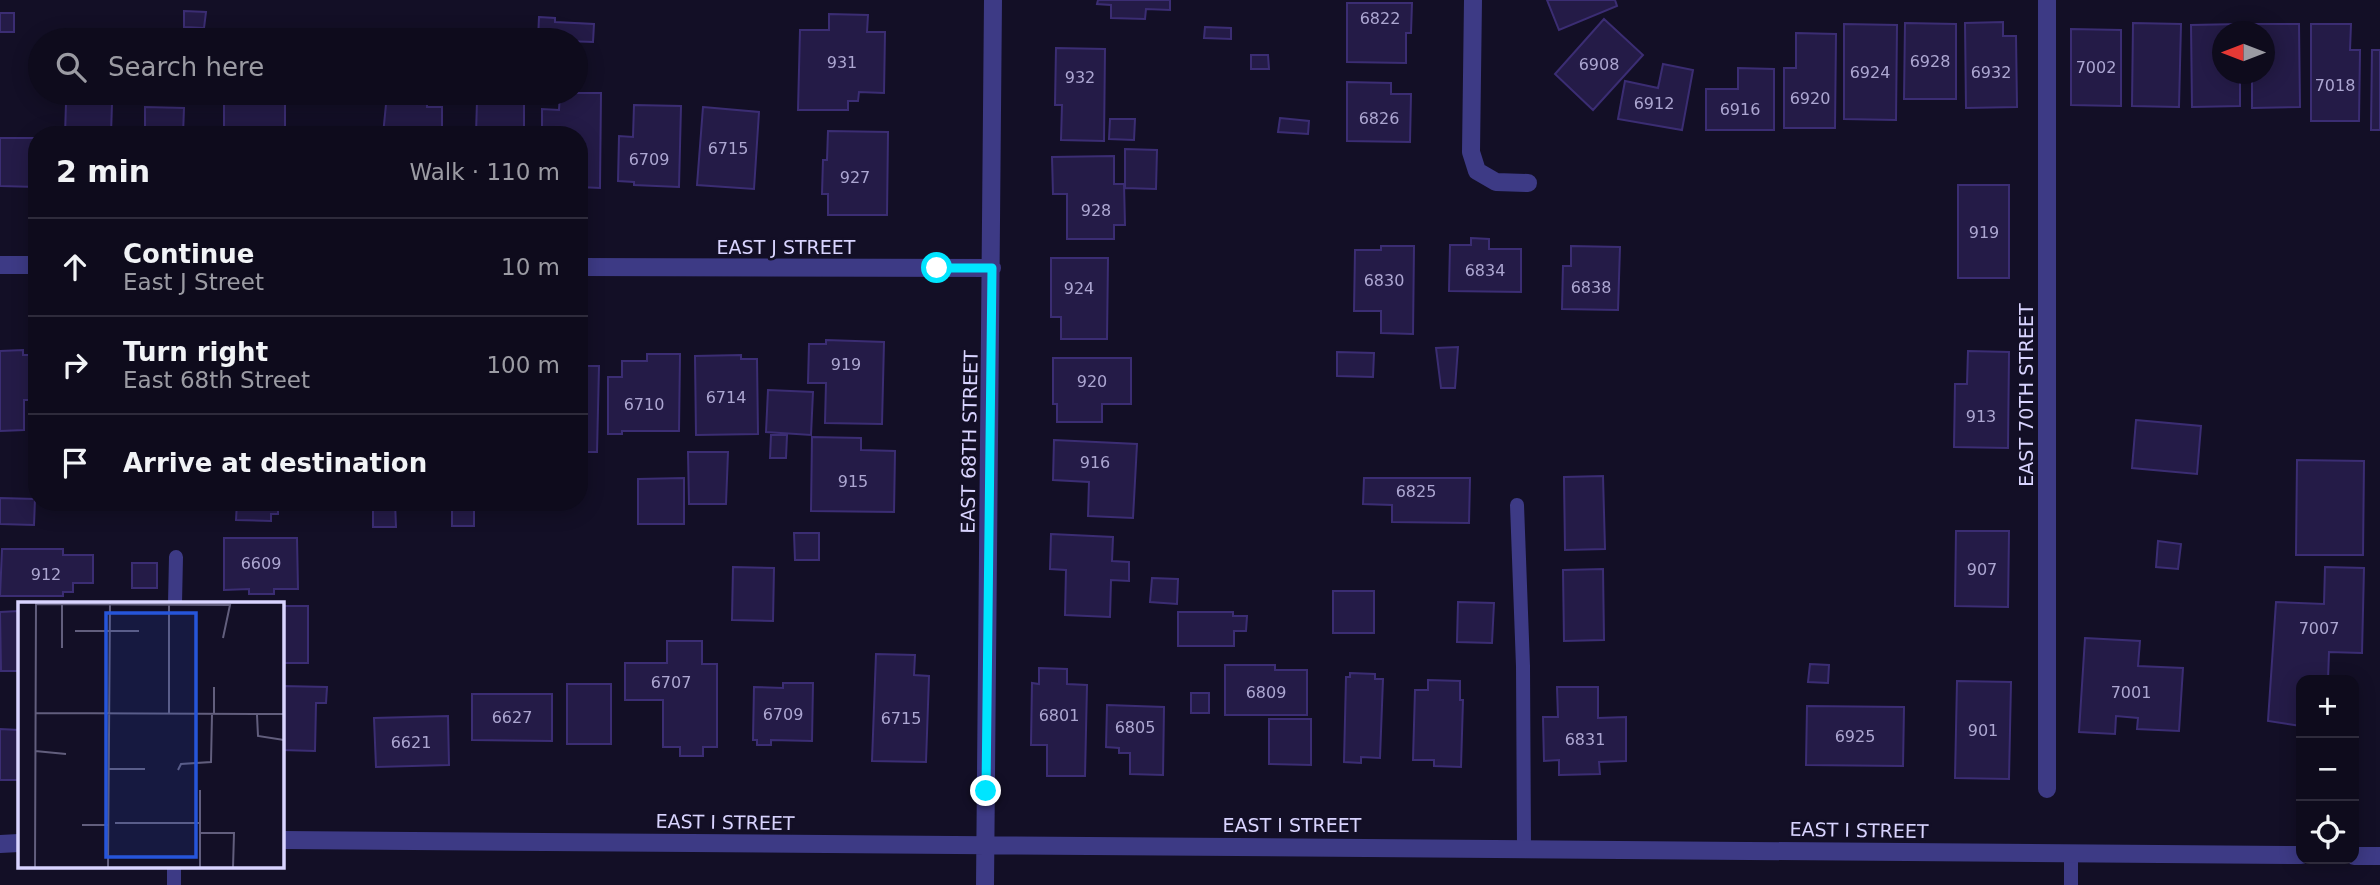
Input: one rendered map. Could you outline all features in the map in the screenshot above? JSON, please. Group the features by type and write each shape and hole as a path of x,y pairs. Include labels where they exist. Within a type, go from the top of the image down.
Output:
{"street":[{"name":"EAST 68TH STREET","path":"985,885 993,0"},
{"path":"1473,0 1471,152 1476,171 1496,182 1528,183"},
{"name":"EAST 70TH STREET","path":"2047,0 2048,789"},
{"path":"0,265 28,265"},
{"name":"EAST J STREET","path":"588,267 992,268"},
{"name":"EAST I STREET","path":"284,840 2296,855"},
{"path":"0,844 18,843"},
{"path":"2359,856 2380,856"}],"lane":[{"path":"1517,505 1523,666 1524,848"},
{"path":"175,602 176,557"},
{"path":"2071,853 2071,885"}],"building":[{"path":"1098,0 1170,0 1170,10 1146,9 1145,19 1111,18 1111,5 1097,4"},
{"path":"1547,0 1615,0 1617,6 1559,30"},
{"path":"1347,3 1412,3 1411,33 1406,33 1406,63 1347,62"},
{"path":"184,11 206,12 204,28 184,27"},
{"path":"0,13 14,13 14,32 0,32"},
{"path":"829,14 868,15 867,32 885,32 884,93 859,92 858,101 848,101 848,110 798,110 800,30 829,30"},
{"path":"539,17 555,18 555,22 594,24 593,42 588,42 588,28 539,28"},
{"path":"1604,19 1643,55 1593,110 1555,74"},
{"path":"2003,22 2003,36 2016,36 2017,107 1966,108 1965,23"},
{"path":"1905,23 1956,24 1956,99 1904,99"},
{"path":"2133,23 2181,24 2179,107 2132,106"},
{"path":"1844,24 1897,25 1896,120 1844,119"},
{"path":"2275,24 2299,24 2300,107 2252,108 2252,84 2275,84"},
{"path":"2311,24 2351,24 2350,50 2360,50 2359,121 2311,121"},
{"path":"2191,25 2212,25 2212,84 2240,84 2240,106 2192,107"},
{"path":"1205,27 1231,28 1231,39 1204,38"},
{"path":"2071,29 2121,30 2121,106 2071,105"},
{"path":"1796,33 1836,34 1835,128 1784,128 1784,68 1796,68"},
{"path":"1056,48 1105,49 1104,141 1061,140 1062,105 1055,105"},
{"path":"2372,50 2380,50 2380,130 2371,130"},
{"path":"1251,55 1268,55 1269,69 1251,69"},
{"path":"1663,64 1693,70 1682,130 1618,119 1625,81 1658,88"},
{"path":"1738,68 1774,69 1774,130 1706,130 1706,89 1738,89"},
{"path":"1347,82 1391,83 1391,94 1411,94 1410,142 1347,141"},
{"path":"588,93 601,93 600,188 588,187 588,126 542,126 542,109 559,110 559,105 588,105"},
{"path":"66,105 112,105 111,126 65,126"},
{"path":"224,105 285,105 285,126 224,126"},
{"path":"386,105 442,107 442,126 384,126"},
{"path":"477,105 524,105 524,126 476,126"},
{"path":"634,105 681,106 679,187 634,185 634,182 618,181 619,136 633,137"},
{"path":"145,107 184,108 183,126 145,126"},
{"path":"703,107 759,112 754,189 697,185"},
{"path":"1280,118 1309,121 1308,134 1278,132"},
{"path":"1110,119 1135,119 1134,140 1109,139"},
{"path":"828,131 888,132 887,215 828,215 828,194 822,194 823,160 827,160"},
{"path":"0,138 28,138 28,187 0,186"},
{"path":"1125,149 1157,150 1156,189 1125,188"},
{"path":"1114,156 1114,184 1124,184 1125,225 1114,225 1114,239 1067,239 1067,194 1053,194 1052,157"},
{"path":"1958,185 2009,185 2009,278 1958,278"},
{"path":"1471,238 1489,239 1489,249 1521,249 1521,292 1449,291 1450,245 1471,245"},
{"path":"1381,246 1414,246 1413,334 1381,333 1381,311 1354,311 1355,250 1381,250"},
{"path":"1571,246 1620,247 1618,310 1562,309 1563,266 1571,266"},
{"path":"1051,258 1108,258 1107,339 1061,339 1061,317 1051,317"},
{"path":"826,340 884,342 882,424 825,423 826,383 808,383 809,344 826,344"},
{"path":"1458,347 1455,388 1441,388 1436,348"},
{"path":"23,350 23,355 28,355 28,400 24,400 24,430 0,431 0,351"},
{"path":"1968,351 2009,352 2008,448 1954,447 1955,384 1967,384"},
{"path":"1337,352 1374,353 1373,377 1337,376"},
{"path":"647,354 680,354 679,431 622,431 622,434 608,434 608,377 622,377 622,361 647,361"},
{"path":"741,355 741,359 757,359 758,434 696,435 695,356"},
{"path":"1053,358 1131,358 1131,404 1102,404 1102,422 1057,422 1057,404 1053,404"},
{"path":"588,366 599,366 597,452 588,452"},
{"path":"768,390 813,392 811,435 766,432"},
{"path":"2136,420 2201,426 2197,474 2132,468"},
{"path":"771,435 787,435 786,458 770,458"},
{"path":"812,437 861,438 861,450 895,451 894,512 811,511"},
{"path":"1054,440 1137,444 1133,518 1088,516 1089,482 1053,480"},
{"path":"688,452 728,452 726,504 689,504"},
{"path":"2297,460 2364,461 2363,555 2296,555"},
{"path":"1603,476 1605,549 1565,550 1564,477"},
{"path":"684,478 684,524 638,524 638,479"},
{"path":"1364,478 1470,478 1469,523 1392,522 1392,505 1363,504"},
{"path":"0,498 28,499 28,511 35,511 34,525 0,524"},
{"path":"236,511 278,511 278,514 271,514 271,521 236,520"},
{"path":"373,511 395,511 396,527 373,527"},
{"path":"452,511 474,511 474,526 452,526"},
{"path":"1956,531 2009,531 2008,607 1955,606"},
{"path":"794,533 819,533 819,560 795,560"},
{"path":"1051,534 1113,537 1112,561 1129,562 1129,581 1111,580 1110,617 1065,615 1066,570 1050,569"},
{"path":"224,538 297,538 298,589 274,589 274,594 249,594 249,589 224,590"},
{"path":"2158,541 2181,544 2178,569 2156,567"},
{"path":"2,549 63,549 63,555 93,555 93,583 73,583 73,592 63,592 63,596 0,596"},
{"path":"132,563 157,563 157,588 132,588"},
{"path":"733,567 774,568 773,621 732,620"},
{"path":"2325,567 2364,568 2362,653 2329,652 2328,675 2296,675 2296,725 2268,721 2276,602 2324,604"},
{"path":"1603,569 1604,640 1564,641 1563,570"},
{"path":"1152,578 1178,579 1177,604 1150,602"},
{"path":"1333,591 1374,591 1374,633 1333,633"},
{"path":"1458,602 1494,603 1492,643 1457,642"},
{"path":"284,606 308,606 308,663 284,663"},
{"path":"18,611 18,671 1,671 0,612"},
{"path":"1178,612 1233,612 1233,616 1247,616 1246,631 1234,631 1234,646 1178,646"},
{"path":"2085,638 2140,641 2138,666 2183,668 2179,731 2137,729 2138,718 2116,716 2115,734 2079,732"},
{"path":"667,641 702,641 702,664 717,664 717,747 703,747 703,756 680,756 680,747 663,747 663,700 625,700 625,663 667,663"},
{"path":"876,654 915,655 914,675 929,676 926,762 872,761"},
{"path":"1810,664 1829,665 1828,683 1808,682"},
{"path":"1225,665 1275,665 1275,670 1307,670 1307,715 1225,715"},
{"path":"1039,668 1067,669 1067,684 1087,685 1085,776 1047,776 1047,745 1031,745 1032,683 1039,684"},
{"path":"1350,673 1375,674 1375,679 1383,679 1380,758 1361,757 1361,763 1344,762 1346,677 1350,677"},
{"path":"1428,680 1460,681 1460,700 1463,700 1461,767 1434,766 1434,760 1413,760 1415,690 1428,690"},
{"path":"1957,681 2011,682 2009,779 1955,778"},
{"path":"783,683 813,683 812,741 771,740 771,745 757,745 757,740 753,740 754,687 783,688"},
{"path":"567,684 611,684 611,744 567,744"},
{"path":"284,686 327,687 326,703 316,703 315,751 284,750"},
{"path":"1557,687 1598,687 1598,718 1626,717 1626,761 1599,762 1600,774 1559,775 1559,760 1544,761 1543,717 1558,717"},
{"path":"1191,693 1209,693 1209,713 1191,713"},
{"path":"472,694 552,694 552,741 472,740"},
{"path":"1107,705 1164,707 1163,775 1130,774 1130,753 1119,753 1119,748 1106,747"},
{"path":"1807,706 1904,707 1903,766 1806,765"},
{"path":"448,716 449,765 376,767 374,718"},
{"path":"1269,719 1311,719 1311,765 1269,764"},
{"path":"0,729 18,730 18,780 0,780"}],"route":[{"path":"937,268 992,268 986,791"}]}
